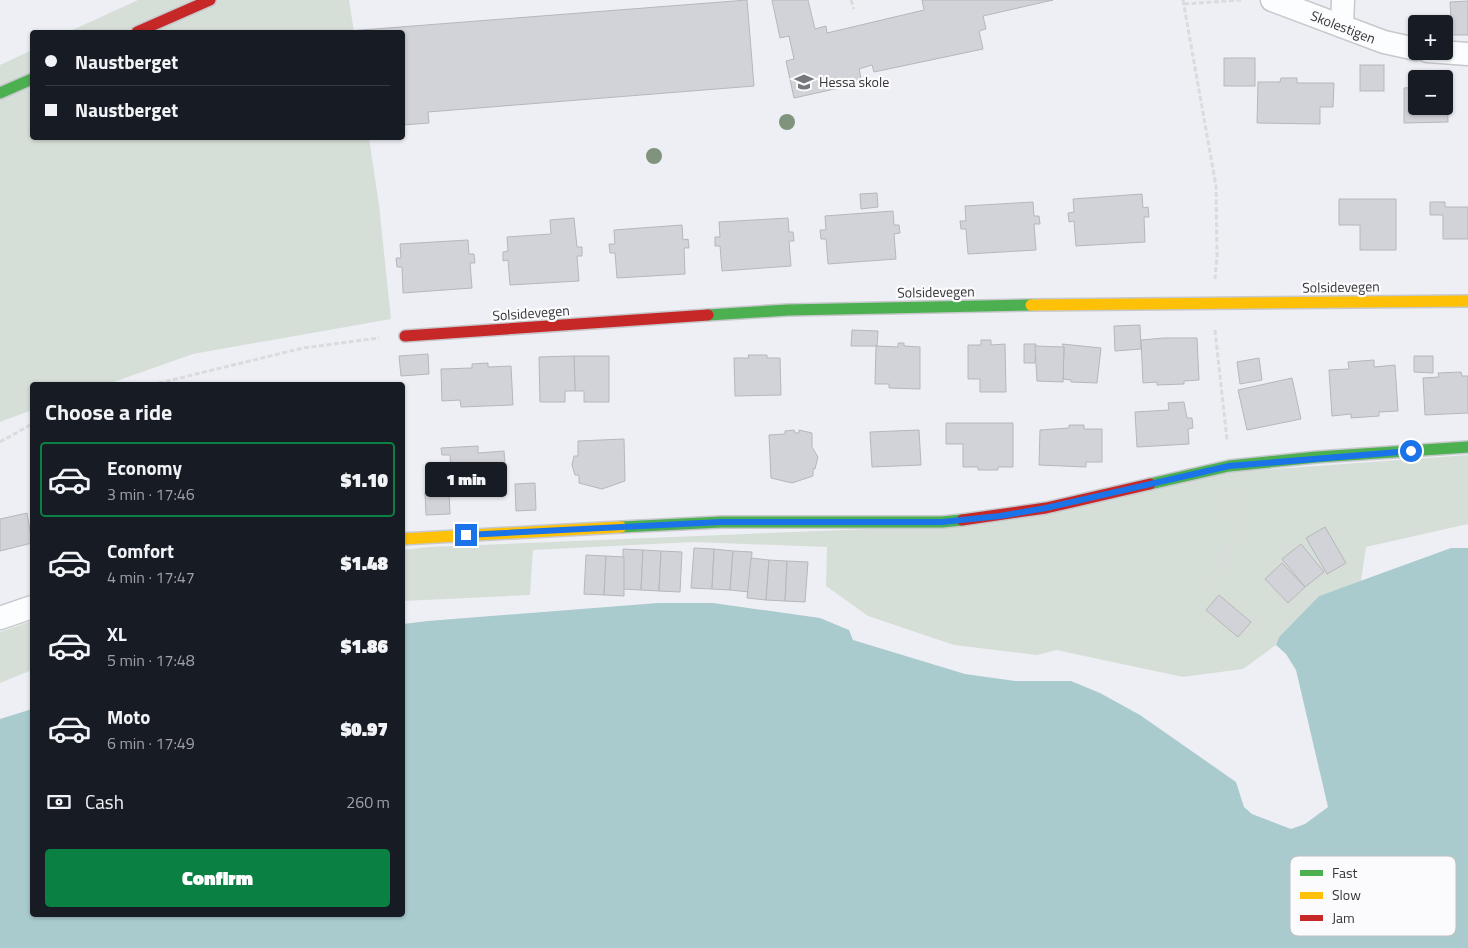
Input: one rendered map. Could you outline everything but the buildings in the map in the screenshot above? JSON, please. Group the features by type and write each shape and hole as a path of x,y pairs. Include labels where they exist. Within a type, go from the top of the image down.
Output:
{"street":[{"path":"142,30 210,0"},
{"name":"Skolestigen","path":"1272,0 1384,42 1408,47"},
{"path":"1342,26 1343,0"},
{"path":"1453,53 1468,54"},
{"path":"0,93 30,80"},
{"name":"Solsidevegen","path":"405,336 788,310 931,306 1468,301"},
{"path":"405,538 721,522 942,522 1000,516 1046,508 1229,466 1317,457 1468,447"},
{"path":"0,618 30,608"}],"path":[{"path":"851,0 854,9"},
{"path":"1209,588 1233,539 1234,520 1212,304 1218,256 1216,186 1184,2 1241,0"},
{"path":"162,382 303,348 405,336"},
{"path":"0,442 30,425"}],"shaded area":[{"path":"138,0 349,0 354,30 72,30"},
{"path":"30,51 30,140 369,140 379,205 391,319 193,354 114,382 30,382 30,411 0,422 0,65"},
{"path":"1468,455 1468,524 1366,547 1361,581 1319,596 1279,637 1276,645 1243,669 1183,677 1056,650 1037,655 954,645 868,616 826,586 827,547 693,542 533,550 530,595 405,601 405,550 430,547 917,527 1230,472"},
{"path":"30,622 30,671 0,683 0,632"}],"water":[{"path":"1451,548 1468,548 1468,948 0,948 0,719 30,710 30,917 405,917 405,624 658,603 713,603 820,618 849,630 853,640 965,674 1015,681 1071,681 1100,693 1140,715 1236,782 1244,807 1252,814 1291,829 1305,824 1328,807 1296,670 1286,654 1276,645 1279,637 1319,596"}],"traffic: fast":[{"path":"0,93 30,80"},
{"path":"708,315 788,310 1031,305"},
{"path":"1150,484 1229,466 1317,457 1468,447"},
{"path":"621,527 721,522 942,522 962,520"}],"traffic: slow":[{"path":"1031,305 1468,301"},
{"path":"405,539 621,527"}],"traffic: jam":[{"path":"142,30 210,0"},
{"path":"405,336 708,315"},
{"path":"962,520 1046,508 1150,484"}],"place":[{"name":"Hessa skole","path":"804,82"}],"route":[{"path":"466,535 721,522 942,522 1000,516 1046,508 1229,466 1317,457 1411,451"}]}
